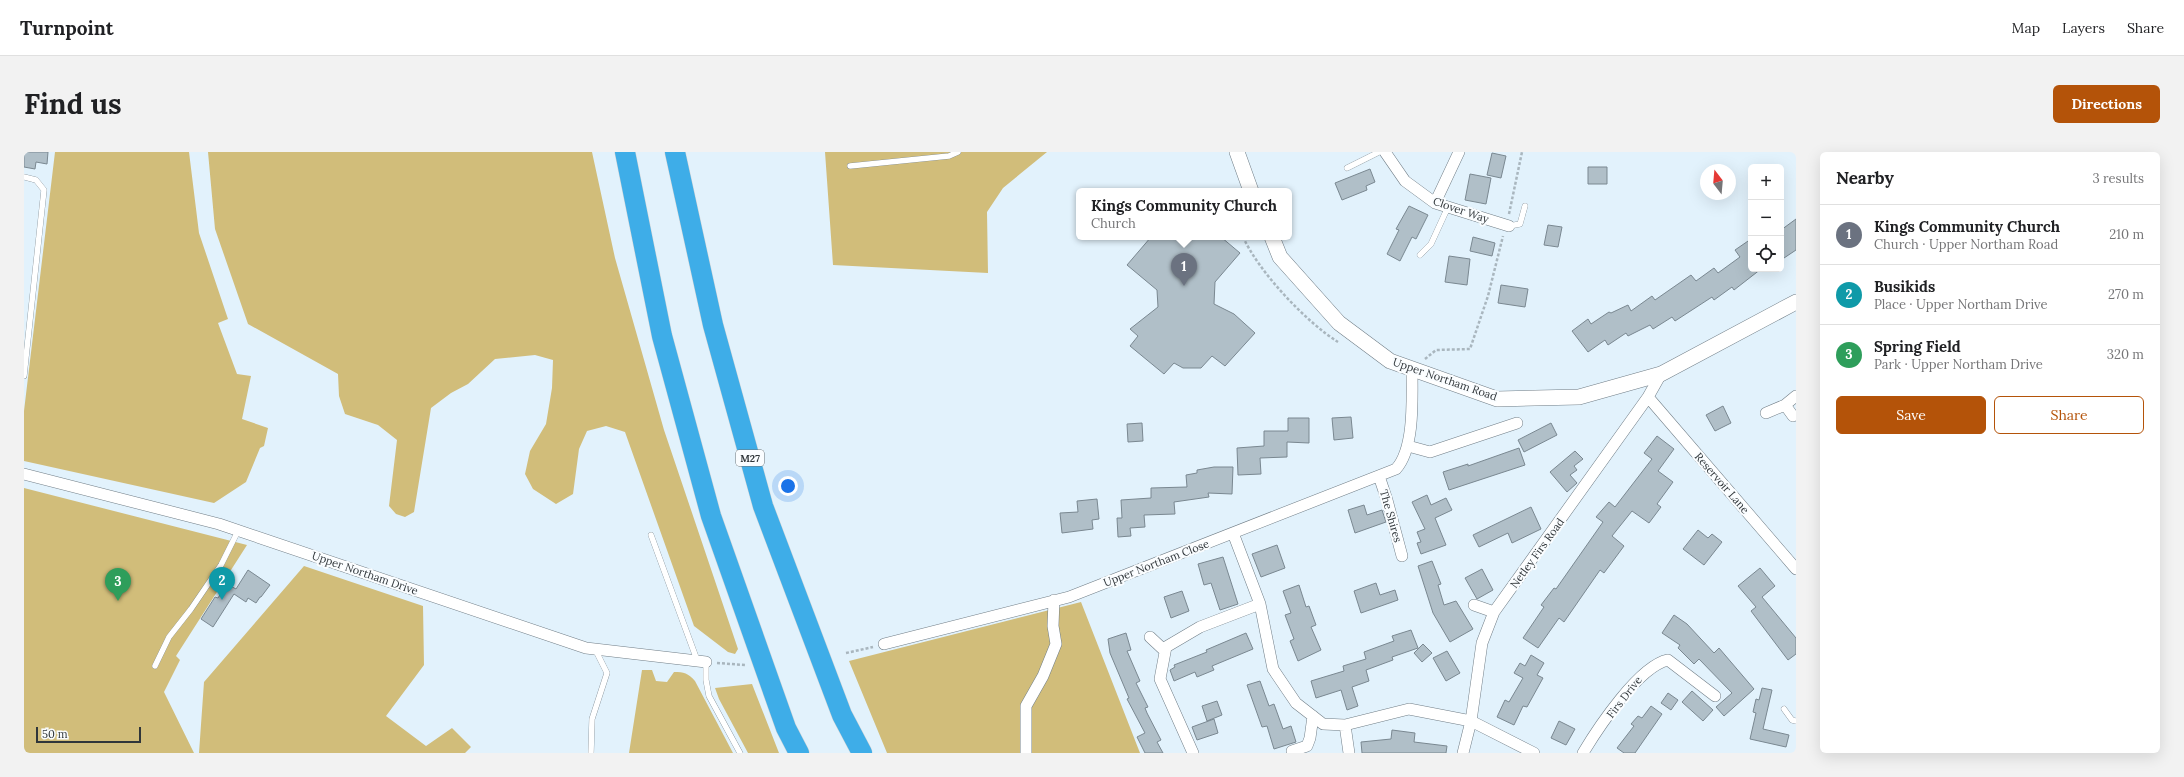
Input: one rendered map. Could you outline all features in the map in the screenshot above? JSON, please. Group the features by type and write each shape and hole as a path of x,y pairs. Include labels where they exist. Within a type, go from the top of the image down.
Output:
{"highway":[{"name":"M27","path":"675,152 713,326 763,506 842,715 862,753"},
{"path":"625,153 662,336 711,516 786,728 799,753"}],"main road":[{"path":"1237,152 1250,188"},
{"name":"Upper Northam Road","path":"1273,240 1280,256 1339,322 1390,361 1496,399 1579,397 1662,374 1796,302"}],"street":[{"name":"Clover Way","path":"1385,152 1405,181 1435,203 1508,225"},
{"path":"1435,203 1459,152"},
{"name":"Upper Northam Close","path":"884,644 1069,597 1396,469 1402,462 1408,446 1412,370"},
{"name":"Netley Firs Road","path":"1463,753 1471,721 1482,643 1494,612 1648,397 1662,374"},
{"path":"1766,413 1785,405 1796,396"},
{"name":"Reservoir Lane","path":"1648,397 1796,569"},
{"path":"1785,405 1793,416"},
{"path":"1408,446 1430,452 1517,424"},
{"name":"Upper Northam Drive","path":"24,474 238,530 579,645 702,661"},
{"name":"The Shires","path":"1379,476 1402,556"},
{"path":"1233,533 1260,604 1273,669 1296,703 1323,724 1345,725 1409,709 1471,721 1534,753"},
{"path":"1026,753 1026,706 1043,676 1056,644 1053,626 1054,600"},
{"path":"1193,753 1160,679 1166,647 1200,627 1260,604"},
{"path":"1474,605 1494,612"},
{"path":"1150,637 1165,651"},
{"name":"Firs Drive","path":"1583,753 1592,738 1642,674 1660,662 1668,660 1715,696"},
{"path":"1292,751 1307,746 1310,738 1313,716"},
{"path":"1345,725 1349,753"}],"lane":[{"path":"850,166 949,156 958,152"},
{"path":"1347,168 1379,152"},
{"path":"24,177 36,180 44,190 24,376"},
{"path":"1508,225 1520,224 1525,206"},
{"path":"1420,255 1431,244 1448,207"},
{"path":"155,666 168,637 191,609 221,565 238,530"},
{"path":"651,535 702,661 709,696 740,753"},
{"path":"591,753 592,719 607,673 595,648"},
{"path":"1784,709 1792,720 1796,721"}],"path":[{"path":"1412,370 1436,350 1470,349 1488,296 1508,225 1522,152"},
{"path":"846,653 884,644"},
{"path":"702,661 745,665"}],"shaded area":[{"path":"55,152 189,152 199,233 228,319 218,323 237,374 251,376 242,419 268,428 264,446 260,448 246,482 214,503 24,461 24,411"},
{"path":"208,152 592,152 615,258 664,430 738,649 735,654 728,652 694,626 625,432 606,426 587,431 579,449 573,494 556,504 533,489 525,474 530,451 546,424 552,388 553,360 535,355 495,359 468,384 451,393 431,408 414,512 405,517 396,514 389,506 397,440 378,425 345,414 339,396 338,374 248,324 215,229"},
{"path":"825,152 1047,152 1003,188 987,212 988,273 833,265"},
{"path":"24,488 247,545 176,656 180,660 164,692 194,753 24,753"},
{"path":"304,566 423,606 424,665 386,716 426,746 452,728 471,747 465,753 199,753 204,682"},
{"path":"1081,602 1140,753 887,753 849,661"},
{"path":"642,670 652,670 656,681 667,682 674,672 681,672 692,678 733,753 629,753"},
{"path":"752,684 779,753 748,753 719,699 715,688"}],"building":[{"path":"24,152 48,152 47,164 36,162 35,169 24,167"},
{"path":"1492,153 1506,156 1501,178 1487,175"},
{"path":"1588,167 1607,167 1607,184 1588,184"},
{"path":"1370,169 1375,182 1366,186 1367,190 1342,200 1335,183"},
{"path":"1470,174 1491,178 1486,204 1465,200"},
{"path":"1409,206 1428,215 1416,239 1412,237 1400,261 1387,254 1399,230 1396,229"},
{"path":"1796,219 1796,250 1784,258 1784,236 1784,228"},
{"path":"1548,225 1562,227 1558,247 1544,245"},
{"path":"1473,237 1495,243 1492,256 1470,251"},
{"path":"1148,240 1225,240 1240,253 1215,282 1214,304 1234,314 1255,333 1225,366 1212,356 1201,368 1183,368 1174,363 1164,374 1130,346 1138,336 1130,329 1158,307 1157,290 1127,265"},
{"path":"1748,241 1748,272 1757,272 1734,290 1732,287 1714,300 1712,297 1675,321 1672,317 1653,329 1650,325 1628,336 1626,333 1608,345 1605,340 1588,352 1572,331 1588,319 1591,324 1609,312 1611,313 1628,305 1631,311 1652,296 1655,300 1691,275 1696,281 1714,268 1718,273 1740,257 1735,250"},
{"path":"1449,256 1470,259 1467,285 1445,282"},
{"path":"1501,285 1528,289 1525,307 1498,303"},
{"path":"1723,406 1731,423 1715,431 1706,415"},
{"path":"1351,417 1353,438 1334,440 1332,418"},
{"path":"1288,418 1309,418 1309,443 1287,442 1287,457 1260,458 1261,474 1238,475 1237,448 1264,446 1264,431 1288,431"},
{"path":"1142,423 1143,441 1128,442 1127,424"},
{"path":"1551,423 1557,435 1524,452 1518,440"},
{"path":"1657,436 1674,449 1658,471 1673,482 1657,504 1661,507 1649,523 1632,511 1612,536 1624,546 1604,573 1600,570 1564,622 1559,618 1538,648 1523,638 1544,607 1541,605 1554,588 1556,589 1603,522 1596,517 1609,502 1615,507 1652,459 1644,453"},
{"path":"1519,448 1525,465 1449,490 1443,472 1468,464 1468,466"},
{"path":"1575,451 1583,459 1574,466 1577,470 1570,475 1577,483 1567,492 1550,472"},
{"path":"1214,467 1233,467 1232,494 1208,493 1209,497 1174,502 1175,514 1144,515 1145,527 1130,528 1131,536 1118,537 1117,518 1122,518 1121,500 1151,498 1151,488 1187,487 1186,475 1197,473 1197,470"},
{"path":"1427,495 1431,505 1446,498 1452,510 1435,518 1446,545 1421,554 1417,543 1421,542 1417,532 1425,529 1412,502"},
{"path":"1097,499 1099,519 1092,520 1093,529 1062,533 1060,513 1078,512 1077,501"},
{"path":"1364,505 1367,515 1382,510 1386,522 1355,533 1348,510"},
{"path":"1531,507 1541,529 1512,543 1508,533 1479,547 1473,535"},
{"path":"1698,530 1708,538 1712,534 1722,542 1704,565 1683,549"},
{"path":"1277,545 1285,568 1261,577 1252,554"},
{"path":"1223,557 1238,604 1220,610 1211,583 1204,585 1198,564"},
{"path":"1432,561 1441,584 1438,585 1444,605 1456,601 1473,629 1450,642 1433,613 1418,566"},
{"path":"1760,568 1775,586 1762,597 1796,638 1796,654 1788,660 1751,611 1756,607 1738,586"},
{"path":"1482,569 1493,590 1477,599 1465,578"},
{"path":"248,570 270,585 256,603 248,598 246,602 234,594 213,627 201,619 215,597 218,598 227,584 236,589"},
{"path":"1376,583 1380,595 1395,590 1398,600 1361,613 1354,591"},
{"path":"1299,585 1306,607 1309,606 1316,625 1311,627 1321,650 1298,661 1290,641 1294,639 1285,615 1291,613 1283,591"},
{"path":"1182,591 1189,611 1171,618 1164,597"},
{"path":"1674,615 1687,624 1714,653 1719,648 1754,689 1724,716 1716,707 1732,693 1699,659 1694,664 1678,648 1680,645 1662,633"},
{"path":"1411,630 1418,648 1392,657 1393,660 1366,670 1369,681 1352,687 1358,706 1347,710 1341,690 1316,698 1311,681 1344,671 1343,666 1366,659 1364,652 1394,641 1392,636"},
{"path":"1126,633 1131,650 1127,651 1140,681 1136,683 1148,707 1145,708 1147,713 1161,740 1157,742 1163,753 1145,753 1137,737 1145,733 1127,699 1129,698 1110,653 1108,639"},
{"path":"1246,633 1253,649 1212,666 1214,670 1197,677 1195,672 1174,681 1170,670 1175,667 1174,665 1207,652 1206,650"},
{"path":"1423,644 1432,653 1422,662 1414,653"},
{"path":"1447,651 1460,673 1446,681 1433,658"},
{"path":"1531,655 1544,663 1537,675 1543,678 1527,707 1523,706 1514,725 1497,717 1505,700 1509,702 1523,678 1514,673 1520,663 1525,666"},
{"path":"1260,681 1269,706 1274,704 1283,729 1291,726 1296,742 1274,749 1267,726 1262,727 1247,685"},
{"path":"1762,688 1772,690 1763,729 1789,735 1786,747 1750,739 1756,713 1753,712 1756,699 1759,700"},
{"path":"1692,691 1713,710 1703,721 1682,702"},
{"path":"1668,693 1678,700 1671,710 1661,703"},
{"path":"1217,701 1222,715 1207,721 1202,706"},
{"path":"1651,706 1662,714 1635,753 1624,753 1617,748 1634,726 1631,724 1638,716 1642,718"},
{"path":"1214,719 1218,733 1197,740 1192,727"},
{"path":"1559,721 1575,729 1566,745 1551,738"},
{"path":"1392,730 1415,733 1414,742 1447,746 1446,753 1362,753 1361,742 1391,739"}],"place":[{"name":"Kings Community Church","path":"1184,286"},
{"name":"Busikids","path":"222,600"},
{"name":"Spring Field","path":"118,601"}]}
